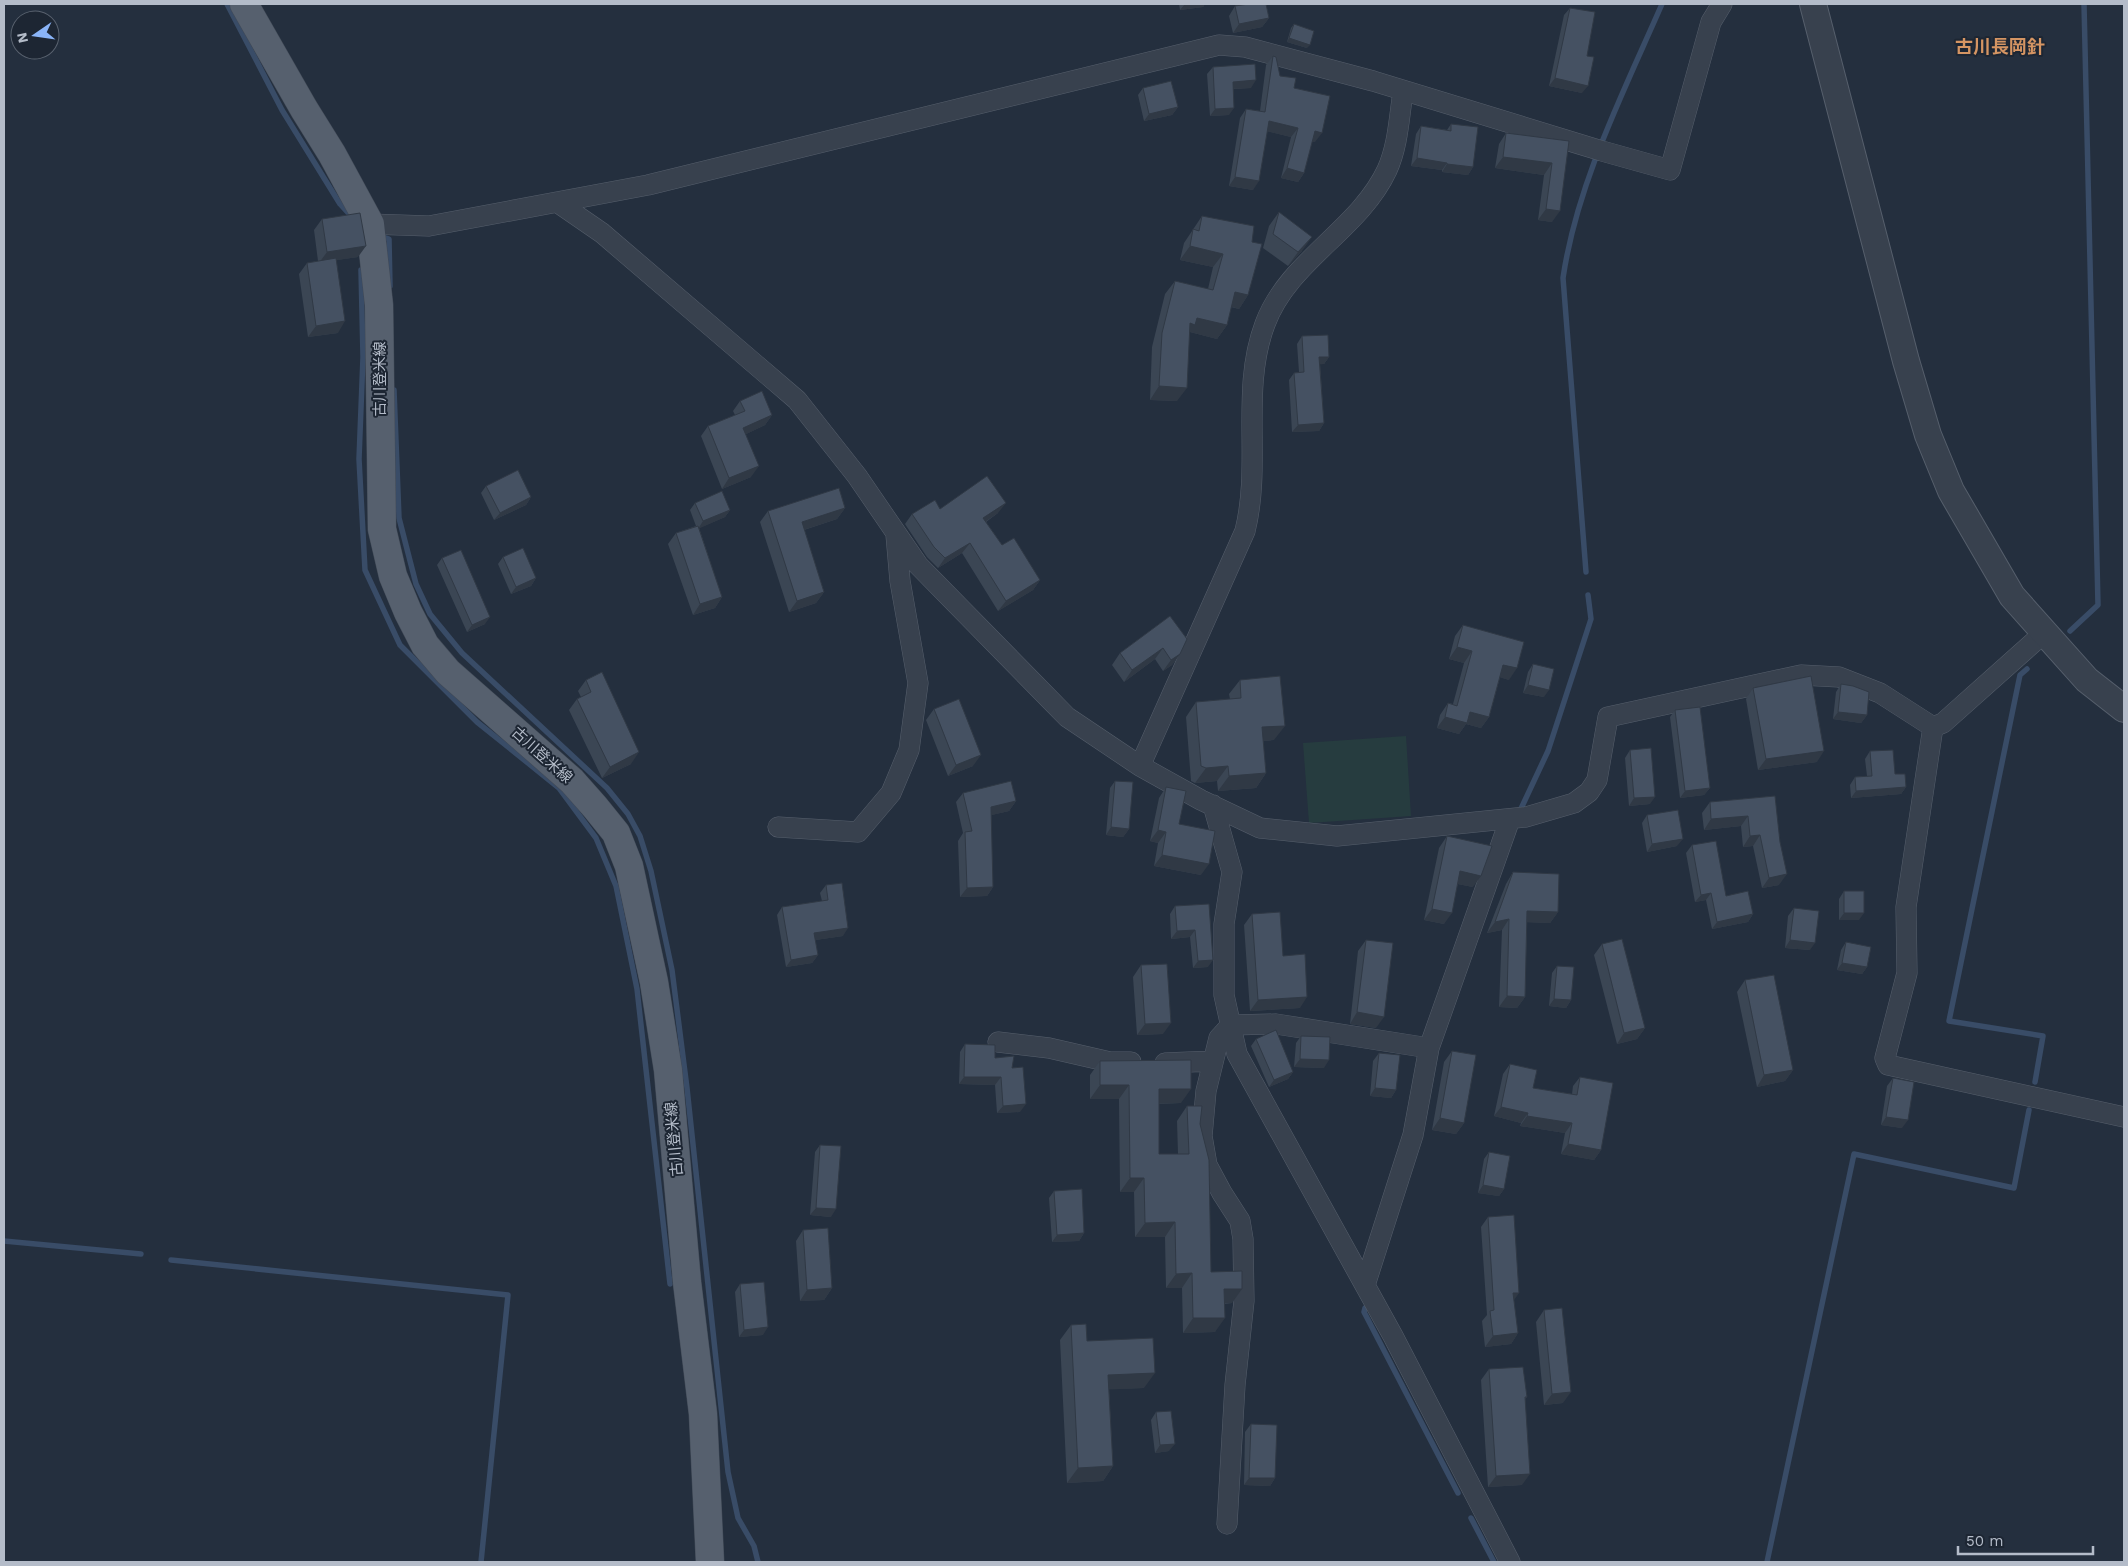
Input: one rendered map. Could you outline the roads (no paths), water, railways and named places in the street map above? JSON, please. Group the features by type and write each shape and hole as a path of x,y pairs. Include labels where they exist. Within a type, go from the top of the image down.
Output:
{"main road":[{"name":"古川登米線","path":"244,4 332,154 370,224 379,305 382,529 397,585 425,645 448,672 572,780 616,834 629,866 636,891 654,982 668,1070 686,1272 703,1414 710,1562"}],"street":[{"path":"370,224 429,226 648,185 1219,45 1245,47 1373,81 1403,92 1670,170 1711,22 1722,4"},
{"path":"1813,4 1906,361 1928,435 1951,491 1982,548 2012,596 2086,680 2124,708"},
{"path":"1140,766 1245,531 1252,506 1254,370 1265,323 1286,285 1360,209 1387,171 1396,141 1403,92"},
{"path":"557,202 602,233 797,400 857,476 918,565 1067,717 1140,766 1260,828 1337,836 1517,818 1574,803 1589,792 1597,780 1608,717 1801,675 1839,677 1880,693 1933,727"},
{"path":"778,827 858,832 891,793 909,750 918,683 900,581 896,533"},
{"path":"1933,727 1943,723 2044,632"},
{"path":"1933,727 1906,906 1907,973 1885,1058 1888,1065 2124,1117"},
{"path":"1213,805 1232,872 1224,933 1224,995 1237,1054 1365,1286 1510,1562"},
{"path":"1365,1286 1414,1136 1429,1048 1517,818"},
{"path":"1227,1524 1235,1385 1244,1301 1243,1239 1240,1221 1222,1194 1207,1165 1202,1136 1206,1091 1219,1038 1231,1025 1276,1024 1429,1048"},
{"path":"998,1042 1049,1048 1110,1062 1173,1063 1213,1061"}],"waterway":[{"path":"227,4 282,110 340,204 351,216"},
{"path":"1586,572 1563,278 1579,207 1590,172 1662,4"},
{"path":"2070,631 2098,605 2084,4"},
{"path":"383,237 389,239 390,286"},
{"path":"361,270 363,357 359,459 365,570 400,645 477,722 559,788 596,838 616,886 637,989 670,1284"},
{"path":"394,390 399,518 416,584 430,614 462,653 607,788 628,814 640,836 651,871 672,970 687,1088 728,1472 738,1518 754,1546 758,1562"},
{"path":"1518,815 1548,751 1591,619 1588,595"},
{"path":"2027,669 2020,675 1949,1021 2043,1036 2035,1082"},
{"path":"1767,1562 1854,1154 2014,1188 2029,1110"},
{"path":"4,1241 141,1254"},
{"path":"171,1260 508,1295 481,1562"},
{"path":"1365,1308 1364,1312 1458,1493"},
{"path":"1471,1518 1494,1562"}],"district":[{"name":"古川長岡針","path":"2000,46"}]}
